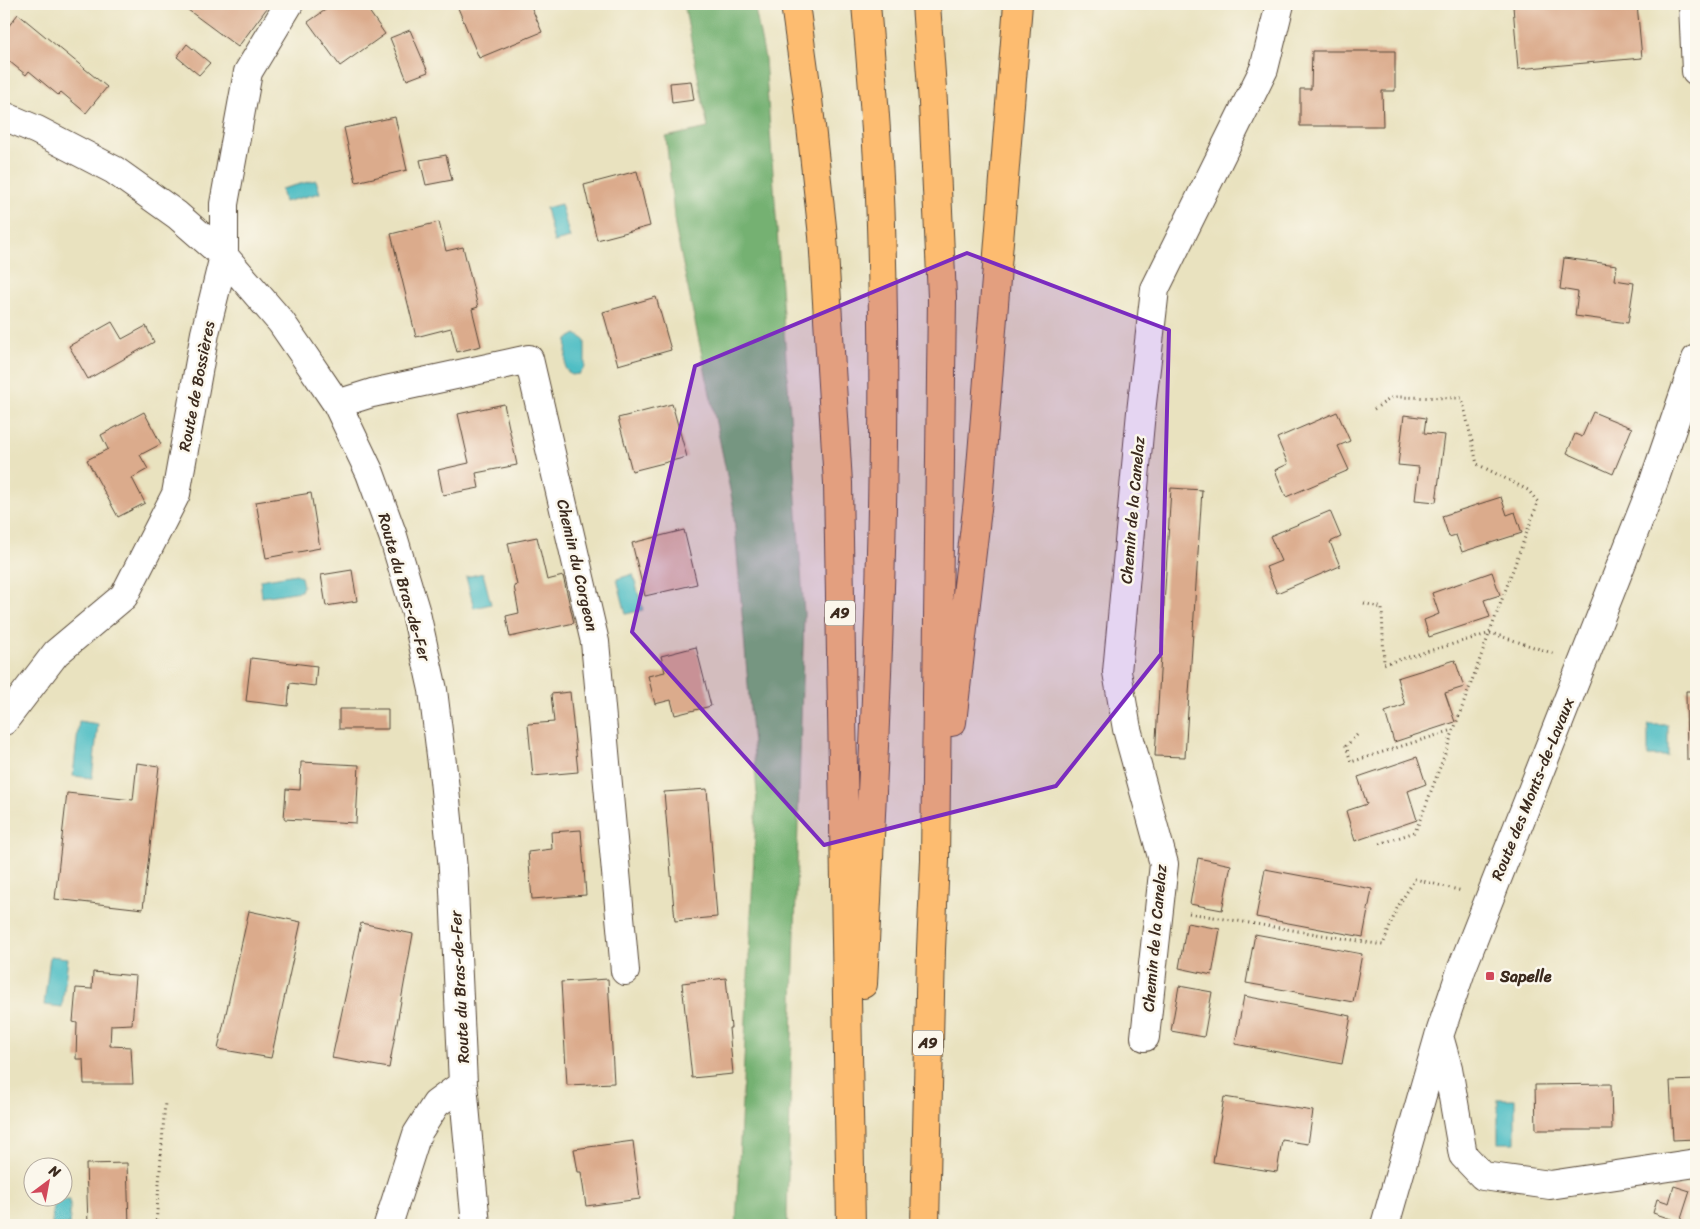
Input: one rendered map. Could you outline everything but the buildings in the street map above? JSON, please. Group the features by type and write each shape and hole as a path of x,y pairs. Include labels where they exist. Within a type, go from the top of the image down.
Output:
{"highway":[{"name":"A9","path":"795,4 808,99 823,236 838,483 852,1225"},
{"name":"A9","path":"852,1225 880,610 883,356 881,223 866,4"},
{"name":"A9","path":"925,1225 931,949 935,860 942,297 933,103 926,4"},
{"name":"A9","path":"935,860 979,492 1018,4"}],"street":[{"name":"Route de Bossières","path":"4,721 56,653 124,596 176,494 205,332 224,256 224,204 248,72 289,4"},
{"name":"Chemin de la Canelaz","path":"1145,1037 1164,864 1127,729 1117,672 1141,412 1155,289 1264,69 1280,4"},
{"path":"1693,4 1696,71"},
{"name":"Route du Bras-de-Fer","path":"4,116 38,130 114,170 177,215 224,256 281,322 337,404 370,473 393,536 416,613 433,690 453,869 464,1084 476,1225"},
{"name":"Chemin du Corgeon","path":"337,404 372,393 530,359 595,642 626,971"},
{"name":"Route des Monts-de-Lavaux","path":"1385,1225 1439,1036 1465,959 1653,484 1696,359"},
{"path":"1439,1036 1448,1068 1463,1155 1483,1176 1550,1185 1696,1163"},
{"path":"388,1225 417,1134 436,1104 464,1084"}],"path":[{"path":"1374,409 1393,397 1462,398 1477,464 1528,490 1538,502 1415,832 1377,845"},
{"path":"1364,603 1382,608 1384,664 1491,632 1562,657"},
{"path":"1357,735 1346,746 1352,762 1454,730"},
{"path":"1159,907 1383,944 1397,908 1415,879 1470,893"},
{"path":"156,1225 165,1102"}],"highlighted area":[{"path":"967,253 1169,330 1161,654 1056,786 824,845 632,632 695,366"}],"green space":[{"path":"684,4 754,4 765,59 804,613 788,1225 736,1225 757,793 733,504 675,226 666,137 708,128"}],"water":[{"path":"316,180 320,193 284,202 281,189"},
{"path":"561,204 570,238 554,242 546,208"},
{"path":"576,334 585,340 585,367 579,374 571,375 565,368 567,339"},
{"path":"483,573 491,604 474,608 466,577"},
{"path":"296,574 301,577 303,586 301,591 262,597 260,580"},
{"path":"633,574 643,610 626,614 617,579"},
{"path":"79,721 98,724 92,778 73,776"},
{"path":"1648,725 1668,725 1668,756 1648,756"},
{"path":"50,956 68,958 62,1007 44,1005"},
{"path":"1498,1099 1515,1099 1515,1143 1498,1143"},
{"path":"53,1206 70,1206 70,1225 52,1225"}],"place":[{"name":"Sapelle","path":"1490,976"}]}
